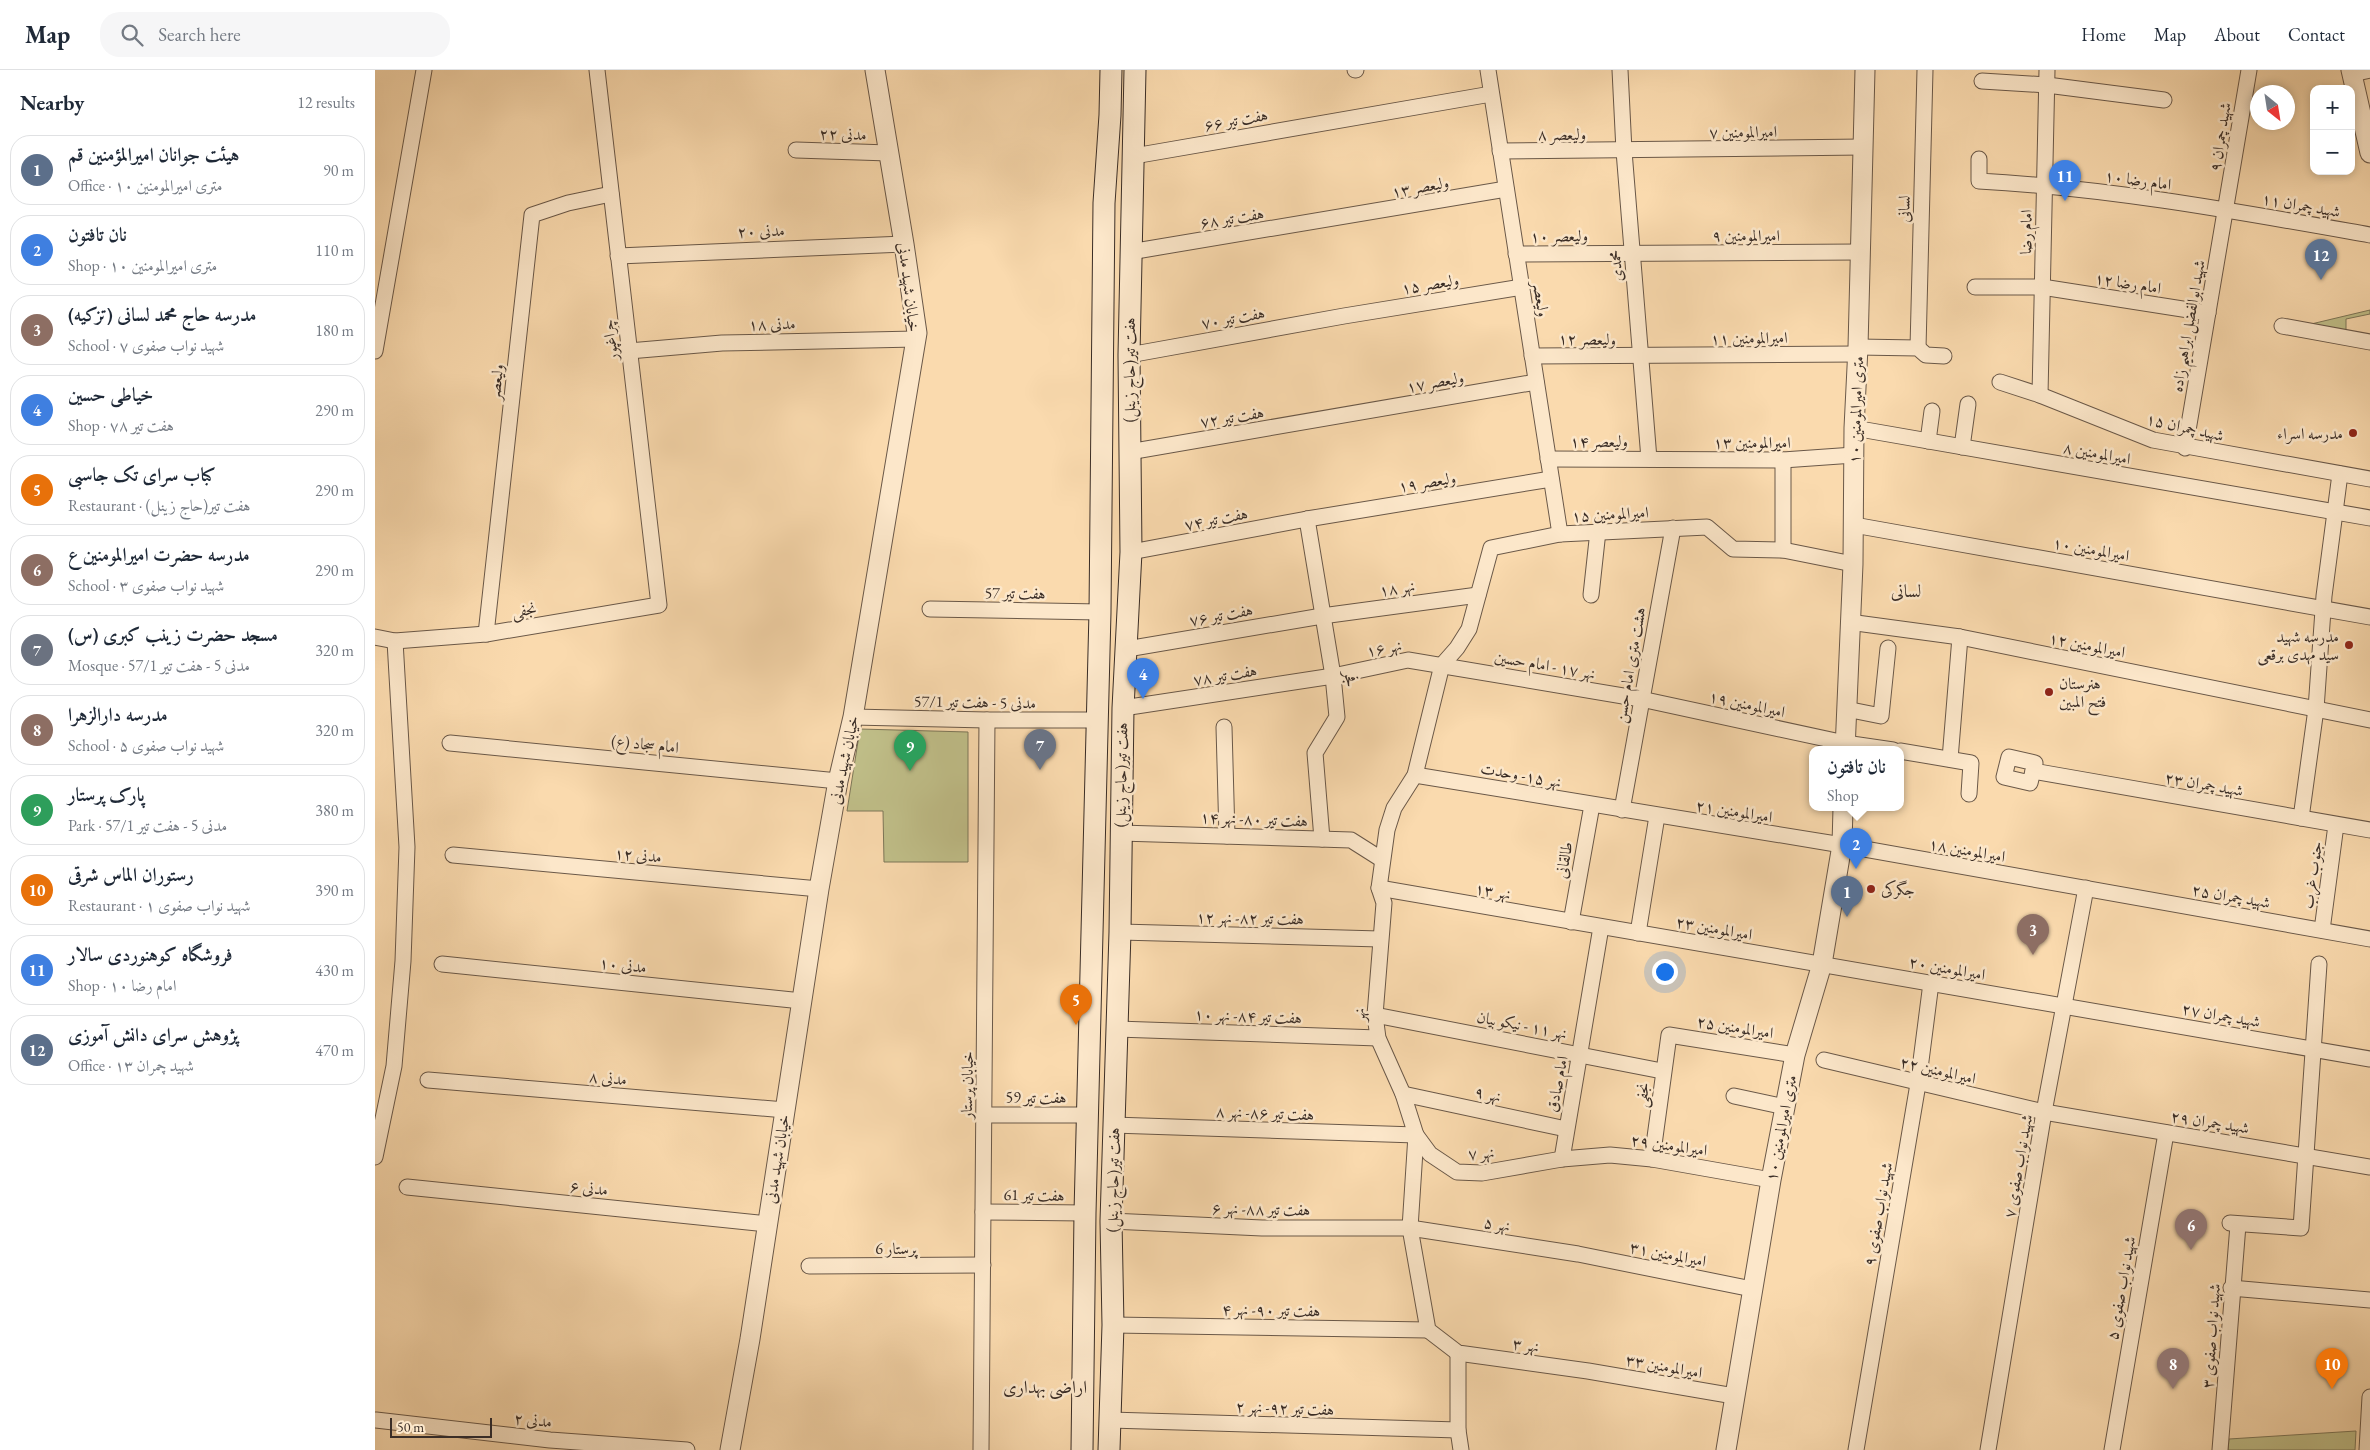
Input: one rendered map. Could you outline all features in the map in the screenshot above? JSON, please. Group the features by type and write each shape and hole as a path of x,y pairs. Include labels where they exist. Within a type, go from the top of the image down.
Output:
{"main road":[{"name":"هفت تیر(حاج زینل)","path":"1082,1450 1085,1213 1100,612 1104,204 1111,70"},
{"name":"هفت تیر(حاج زینل)","path":"1109,1450 1113,1325 1111,1221 1120,932 1123,708 1131,552 1129,355 1135,70"}],"street":[{"path":"375,351 424,70"},
{"name":"چراغپور","path":"597,70 659,605"},
{"name":"خیابان شهید مدنی","path":"730,1450 750,1339 819,889 838,781 853,717 916,339 904,244 875,70"},
{"name":"ولیعصر","path":"1488,70 1560,534"},
{"name":"محمدی","path":"1620,70 1624,151 1649,459"},
{"name":"۱۰ متری امیرالمومنین","path":"1845,746 1853,564 1854,428 1858,350 1865,70"},
{"name":"لسانی","path":"1918,348 1925,70"},
{"name":"شهید چمران ۹","path":"2226,210 2249,70"},
{"path":"2357,71 2370,153"},
{"path":"1982,81 2047,78 2164,100"},
{"name":"امام رضا","path":"2040,395 2047,78"},
{"name":"هفت تیر ۶۶","path":"1134,156 1491,94"},
{"name":"امیرالمومنین ۷","path":"1624,151 1863,147"},
{"name":"مدنی ۲۲","path":"795,150 889,153"},
{"name":"ولیعصر ۸","path":"1500,151 1624,151"},
{"name":"امام رضا ۱۰","path":"1979,159 1979,181 2045,184 2226,210"},
{"name":"ولیعصر ۱۳","path":"1340,219 1506,189"},
{"name":"ولیعصر","path":"486,634 533,215 568,203 611,194"},
{"name":"شهید چمران ۱۱","path":"2226,210 2370,235"},
{"name":"شهید ابوالفضل ابراهیم زاده","path":"2185,448 2226,210"},
{"name":"هفت تیر ۶۸","path":"1131,252 1340,219"},
{"name":"مدنی ۲۰","path":"618,256 904,244"},
{"name":"امیرالمومنین ۹","path":"1632,252 1859,252"},
{"name":"ولیعصر ۱۰","path":"1516,254 1632,252"},
{"name":"ولیعصر ۱۵","path":"1344,316 1521,287"},
{"name":"امام رضا ۱۲","path":"1975,287 2042,287 2208,313"},
{"name":"هفت تیر ۷۰","path":"1129,355 1344,316"},
{"path":"2282,326 2370,342"},
{"name":"مدنی ۱۸","path":"629,351 722,343 916,339"},
{"name":"امیرالمومنین ۱۱","path":"1641,357 1918,348 1925,355 1944,356"},
{"name":"ولیعصر ۱۲","path":"1532,356 1641,357"},
{"name":"ولیعصر ۱۷","path":"1340,417 1536,382"},
{"name":"شهید چمران ۱۵","path":"2000,382 2040,395 2153,440 2185,448 2370,479"},
{"path":"1962,447 1968,404"},
{"path":"1927,441 1932,411"},
{"name":"هفت تیر ۷۲","path":"1129,452 1340,417"},
{"name":"امیرالمومنین ۸","path":"1854,428 2370,518"},
{"name":"امیرالمومنین ۱۳","path":"1649,459 1783,460 1854,455"},
{"name":"ولیعصر ۱۴","path":"1548,459 1649,459"},
{"path":"1783,460 1783,550"},
{"path":"2301,818 2316,710 2322,608 2341,474"},
{"name":"ولیعصر ۱۹","path":"1307,519 1551,479"},
{"name":"هفت تیر ۷۴","path":"1131,552 1307,519"},
{"name":"فجر","path":"1307,519 1333,676 1337,717 1315,752 1322,839"},
{"name":"امیرالمومنین ۱۰","path":"1854,525 2370,617"},
{"name":"امیرالمومنین ۱۵","path":"1442,665 1457,648 1469,629 1491,548 1560,534 1707,527 1733,548 1783,550 1853,564"},
{"name":"هشت متری امام حسن","path":"1622,810 1673,528"},
{"path":"1591,595 1598,531"},
{"name":"نهر ۱۸","path":"1322,616 1477,595"},
{"name":"نجفی","path":"375,637 395,641 486,634 659,605"},
{"name":"هفت تیر 57","path":"929,609 1100,612"},
{"name":"هفت تیر ۷۶","path":"1127,649 1322,616"},
{"name":"امیرالمومنین ۱۲","path":"1849,622 1960,638 2370,720"},
{"path":"1950,759 1960,638"},
{"path":"375,1157 394,1066 403,961 407,847 395,641"},
{"path":"1846,710 1881,716 1887,648"},
{"name":"نهر ۱۶","path":"1333,676 1408,660 1442,665"},
{"name":"نهر ۱۷ - امام حسین","path":"1442,665 1641,699"},
{"name":"نهر","path":"1428,1330 1411,1228 1416,1135 1403,1094 1378,1038 1375,1015 1384,903 1379,888 1381,858 1394,808 1415,775 1442,665"},
{"name":"هفت تیر ۷۸","path":"1123,708 1333,676"},
{"name":"امیرالمومنین ۱۹","path":"1641,699 1845,746"},
{"name":"مدنی 5 - هفت تیر 57/1","path":"853,717 1096,720"},
{"name":"خیابان پرستار","path":"981,1450 987,720"},
{"path":"1224,727 1227,836"},
{"name":"امام سجاد (ع)","path":"450,743 838,781"},
{"path":"1904,752 1971,763 1969,794"},
{"name":"شهید چمران ۲۳","path":"2033,772 2370,830"},
{"name":"نهر ۱۵- وحدت","path":"1415,775 1622,810"},
{"name":"طالقانی","path":"1571,922 1592,805"},
{"name":"امیرالمومنین ۲۱","path":"1622,810 1842,845"},
{"name":"۱۰ متری امیرالمومنین","path":"1726,1450 1771,1180 1795,1055 1822,964 1842,845 1843,811"},
{"path":"1637,933 1657,816"},
{"name":"جنوب غرب","path":"2322,930 2336,825"},
{"name":"هفت تیر ۸۰- نهر ۱۴","path":"1120,833 1351,840 1381,858"},
{"name":"امیرالمومنین ۱۸","path":"1842,845 2086,888"},
{"name":"مدنی ۱۲","path":"453,855 819,889"},
{"name":"نهر ۱۳","path":"1379,888 1601,928"},
{"name":"شهید چمران ۲۵","path":"2086,888 2370,938"},
{"name":"شهید نواب صفوی ۷","path":"1988,1450 2044,1112 2086,888"},
{"name":"امیرالمومنین ۲۳","path":"1601,928 1822,964"},
{"name":"امام صادق","path":"1562,1159 1601,928"},
{"name":"هفت تیر ۸۲- نهر ۱۲","path":"1120,932 1380,939"},
{"name":"مدنی ۱۰","path":"442,964 802,1001"},
{"name":"امیرالمومنین ۲۰","path":"1822,964 2065,1006"},
{"path":"2304,1155 2319,964"},
{"name":"شهید نواب صفوی ۹","path":"1857,1450 1918,1084 1931,983"},
{"name":"شهید چمران ۲۷","path":"2065,1006 2370,1059"},
{"name":"نهر ۱۱ - نیکو بیان","path":"1375,1015 1663,1071"},
{"name":"هفت تیر ۸۴- نهر ۱۰","path":"1117,1029 1378,1038"},
{"name":"نجفی","path":"1652,1159 1669,1035"},
{"name":"امیرالمومنین ۲۵","path":"1669,1035 1795,1055"},
{"name":"امیرالمومنین ۲۲","path":"1824,1060 1918,1084 2044,1112"},
{"name":"مدنی ۸","path":"427,1080 785,1110"},
{"name":"نهر ۹","path":"1403,1094 1566,1129"},
{"path":"1734,1096 1785,1107"},
{"name":"شهید چمران ۲۹","path":"2044,1112 2370,1167"},
{"name":"هفت تیر 59","path":"984,1115 1088,1115"},
{"name":"هفت تیر ۸۶- نهر ۸","path":"1113,1125 1416,1135"},
{"name":"شهید نواب صفوی ۵","path":"2111,1450 2165,1133"},
{"name":"نهر ۷","path":"1416,1135 1430,1154 1457,1172 1482,1173 1562,1159"},
{"name":"امیرالمومنین ۲۹","path":"1562,1159 1610,1155 1652,1159 1771,1180"},
{"name":"شهید نواب صفوی ۳","path":"2220,1450 2234,1224 2301,1228 2304,1155"},
{"name":"مدنی ۶","path":"407,1187 768,1224"},
{"name":"هفت تیر 61","path":"983,1212 1085,1213"},
{"name":"هفت تیر ۸۸- نهر ۶","path":"1111,1221 1262,1228 1411,1228"},
{"name":"نهر ۵","path":"1411,1228 1578,1254"},
{"name":"امیرالمومنین ۳۱","path":"1578,1254 1752,1289"},
{"name":"پرستار 6","path":"809,1266 983,1265"},
{"path":"2231,1288 2370,1300"},
{"name":"هفت تیر ۹۰- نهر ۴","path":"1113,1325 1428,1330"},
{"path":"1428,1330 1458,1353 1458,1430 1461,1450"},
{"name":"نهر ۳","path":"1458,1353 1588,1371"},
{"name":"امیرالمومنین ۳۳","path":"1588,1371 1734,1396"},
{"path":"2367,1450 2370,1397"},
{"name":"مدنی ۲","path":"376,1420 550,1440 687,1450"},
{"name":"هفت تیر ۹۲- نهر ۲","path":"1111,1420 1458,1430"}],"shaded area":[{"path":"2370,310 2370,314 2346,319 2346,332 2307,325"},
{"path":"860,729 968,732 968,862 884,862 883,811 847,811"},
{"path":"2356,1431 2355,1450 2228,1450 2229,1439"}],"place":[{"name":"فروشگاه کوهنوردی سالار","path":"2065,201"},
{"name":"پژوهش سرای دانش آموزی","path":"2321,280"},
{"name":"مدرسه اسراء","path":"2353,433"},
{"name":"مدرسه شهید سید مهدی برقعی","path":"2349,645"},
{"name":"هنرستان فتح المبین","path":"2049,692"},
{"name":"خیاطی حسین","path":"1143,699"},
{"name":"(مسجد حضرت زینب کبری (س","path":"1040,770"},
{"name":"پارک پرستار","path":"910,771"},
{"name":"نان تافتون","path":"1856,869"},
{"name":"جگرکی","path":"1871,889"},
{"name":"هیئت جوانان امیرالمؤمنین قم","path":"1847,917"},
{"name":"مدرسه حاج محمد لسانی (تزکیه)","path":"2033,955"},
{"name":"کباب سرای تک جاسبی","path":"1076,1025"},
{"name":"مدرسه حضرت امیرالمومنین ع","path":"2191,1250"},
{"name":"مدرسه دارالزهرا","path":"2173,1389"},
{"name":"رستوران الماس شرقی","path":"2332,1389"}],"district":[{"name":"لسانی","path":"1906,590"},
{"name":"اراضی بهداری","path":"1045,1386"}]}
